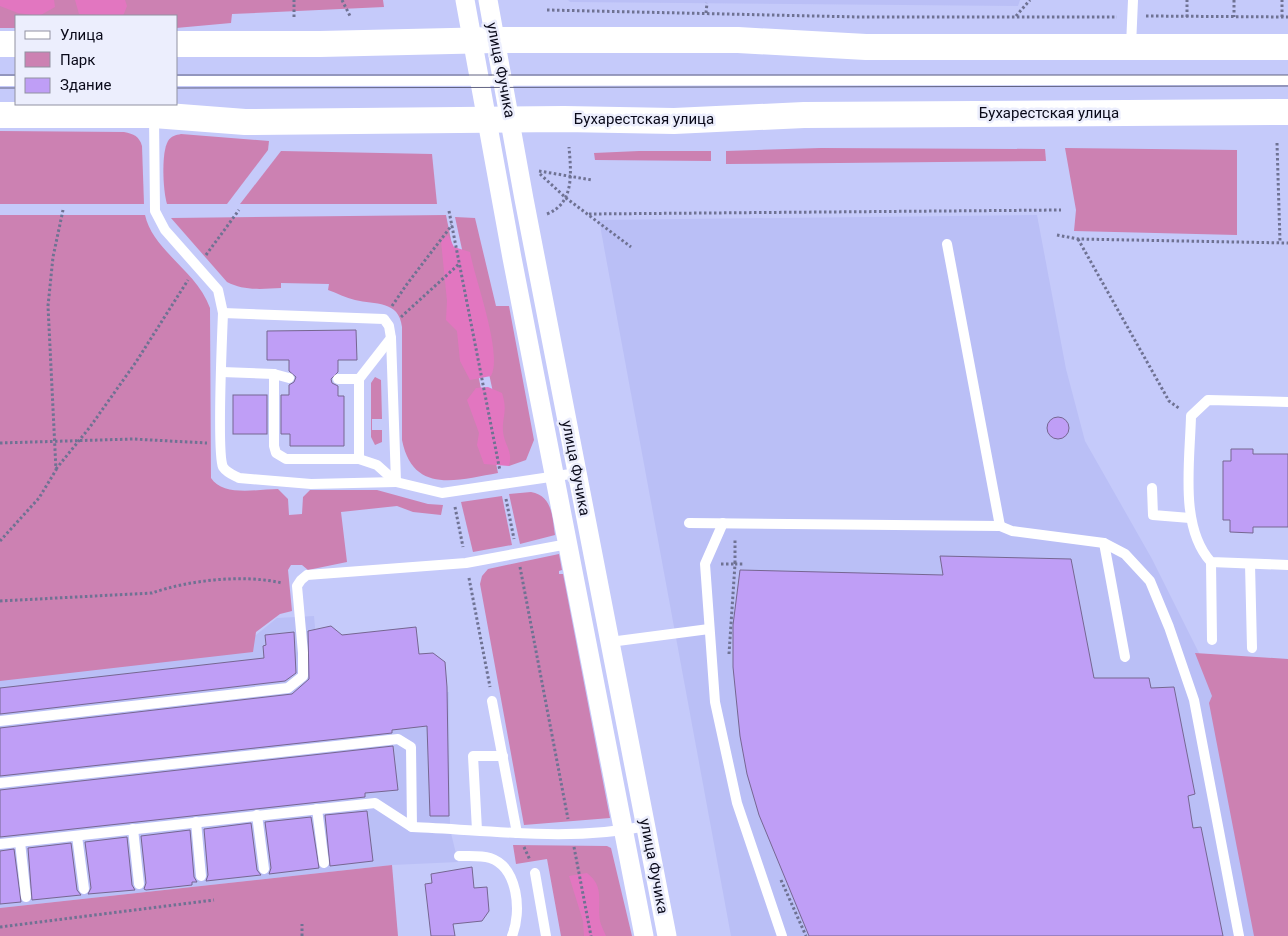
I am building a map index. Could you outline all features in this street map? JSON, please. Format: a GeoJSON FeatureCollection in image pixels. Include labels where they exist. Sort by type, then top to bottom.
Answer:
{"type":"FeatureCollection","features":[{"type":"Feature","properties":{"kind":"main road"},"geometry":{"type":"LineString","coordinates":[[178,44],[484,40],[738,40],[866,47],[1288,47]]}},
{"type":"Feature","properties":{"kind":"main road"},"geometry":{"type":"LineString","coordinates":[[0,44],[15,44]]}},
{"type":"Feature","properties":{"kind":"main road","name":"Бухарестская улица"},"geometry":{"type":"LineString","coordinates":[[0,115],[154,115],[245,122],[674,121],[804,115],[1288,112]]}},
{"type":"Feature","properties":{"kind":"street","name":"улица Фучика"},"geometry":{"type":"LineString","coordinates":[[465,0],[503,81],[500,121],[512,258],[644,936]]}},
{"type":"Feature","properties":{"kind":"street","name":"улица Фучика"},"geometry":{"type":"LineString","coordinates":[[488,0],[481,81],[500,121],[577,473],[668,936]]}},
{"type":"Feature","properties":{"kind":"lane"},"geometry":{"type":"LineString","coordinates":[[1131,47],[1133,0]]}},
{"type":"Feature","properties":{"kind":"lane"},"geometry":{"type":"LineString","coordinates":[[178,81],[1288,80]]}},
{"type":"Feature","properties":{"kind":"lane"},"geometry":{"type":"LineString","coordinates":[[0,81],[15,81]]}},
{"type":"Feature","properties":{"kind":"lane"},"geometry":{"type":"LineString","coordinates":[[154,115],[155,211],[165,230],[218,290],[223,313],[221,443],[223,466],[230,474],[239,478],[312,484],[396,482],[430,491],[451,492],[577,473]]}},
{"type":"Feature","properties":{"kind":"lane"},"geometry":{"type":"LineString","coordinates":[[947,244],[1000,526]]}},
{"type":"Feature","properties":{"kind":"lane"},"geometry":{"type":"LineString","coordinates":[[223,313],[371,317],[384,319],[389,326],[391,338],[396,482]]}},
{"type":"Feature","properties":{"kind":"lane"},"geometry":{"type":"LineString","coordinates":[[359,459],[360,379],[391,338]]}},
{"type":"Feature","properties":{"kind":"lane"},"geometry":{"type":"LineString","coordinates":[[222,372],[274,374],[289,378]]}},
{"type":"Feature","properties":{"kind":"lane"},"geometry":{"type":"LineString","coordinates":[[274,374],[276,453],[286,459],[359,459],[377,465],[396,482]]}},
{"type":"Feature","properties":{"kind":"lane"},"geometry":{"type":"LineString","coordinates":[[338,379],[360,379]]}},
{"type":"Feature","properties":{"kind":"lane"},"geometry":{"type":"LineString","coordinates":[[1212,640],[1211,562],[1196,540],[1190,518],[1191,416],[1208,400],[1288,402]]}},
{"type":"Feature","properties":{"kind":"lane"},"geometry":{"type":"LineString","coordinates":[[1152,488],[1153,515],[1190,518]]}},
{"type":"Feature","properties":{"kind":"lane"},"geometry":{"type":"LineString","coordinates":[[689,523],[1000,526],[1012,531],[1104,543],[1125,554],[1150,580],[1169,627],[1194,700],[1239,936]]}},
{"type":"Feature","properties":{"kind":"lane"},"geometry":{"type":"LineString","coordinates":[[723,523],[705,564],[715,702],[723,746],[737,803],[782,936]]}},
{"type":"Feature","properties":{"kind":"lane"},"geometry":{"type":"LineString","coordinates":[[1104,543],[1125,658]]}},
{"type":"Feature","properties":{"kind":"lane"},"geometry":{"type":"LineString","coordinates":[[0,721],[288,688],[303,676],[303,653],[297,586],[301,580],[314,574],[466,563],[568,544]]}},
{"type":"Feature","properties":{"kind":"lane"},"geometry":{"type":"LineString","coordinates":[[1211,562],[1288,565]]}},
{"type":"Feature","properties":{"kind":"lane"},"geometry":{"type":"LineString","coordinates":[[1250,564],[1252,648]]}},
{"type":"Feature","properties":{"kind":"lane"},"geometry":{"type":"LineString","coordinates":[[610,642],[709,629]]}},
{"type":"Feature","properties":{"kind":"lane"},"geometry":{"type":"LineString","coordinates":[[492,701],[517,834]]}},
{"type":"Feature","properties":{"kind":"lane"},"geometry":{"type":"LineString","coordinates":[[0,783],[398,739],[411,747],[412,827]]}},
{"type":"Feature","properties":{"kind":"lane"},"geometry":{"type":"LineString","coordinates":[[478,830],[473,756],[503,756]]}},
{"type":"Feature","properties":{"kind":"lane"},"geometry":{"type":"LineString","coordinates":[[0,844],[375,803],[412,827],[517,834],[571,834],[623,831],[646,826]]}},
{"type":"Feature","properties":{"kind":"lane"},"geometry":{"type":"LineString","coordinates":[[317,809],[324,863]]}},
{"type":"Feature","properties":{"kind":"lane"},"geometry":{"type":"LineString","coordinates":[[258,815],[264,869]]}},
{"type":"Feature","properties":{"kind":"lane"},"geometry":{"type":"LineString","coordinates":[[196,822],[201,876]]}},
{"type":"Feature","properties":{"kind":"lane"},"geometry":{"type":"LineString","coordinates":[[133,829],[138,884]]}},
{"type":"Feature","properties":{"kind":"lane"},"geometry":{"type":"LineString","coordinates":[[77,836],[84,889]]}},
{"type":"Feature","properties":{"kind":"lane"},"geometry":{"type":"LineString","coordinates":[[20,842],[26,897]]}},
{"type":"Feature","properties":{"kind":"lane"},"geometry":{"type":"LineString","coordinates":[[459,856],[489,857],[508,868],[517,910],[517,922],[512,936]]}},
{"type":"Feature","properties":{"kind":"lane"},"geometry":{"type":"LineString","coordinates":[[535,873],[546,936]]}},
{"type":"Feature","properties":{"kind":"path"},"geometry":{"type":"LineString","coordinates":[[294,0],[294,17]]}},
{"type":"Feature","properties":{"kind":"path"},"geometry":{"type":"LineString","coordinates":[[342,0],[350,16]]}},
{"type":"Feature","properties":{"kind":"path"},"geometry":{"type":"LineString","coordinates":[[1023,8],[1026,0]]}},
{"type":"Feature","properties":{"kind":"path"},"geometry":{"type":"LineString","coordinates":[[1016,17],[1030,0]]}},
{"type":"Feature","properties":{"kind":"path"},"geometry":{"type":"LineString","coordinates":[[1187,17],[1188,0]]}},
{"type":"Feature","properties":{"kind":"path"},"geometry":{"type":"LineString","coordinates":[[1234,0],[1234,17]]}},
{"type":"Feature","properties":{"kind":"path"},"geometry":{"type":"LineString","coordinates":[[1282,0],[1282,17]]}},
{"type":"Feature","properties":{"kind":"path"},"geometry":{"type":"LineString","coordinates":[[706,13],[707,4]]}},
{"type":"Feature","properties":{"kind":"path"},"geometry":{"type":"LineString","coordinates":[[547,10],[1016,17],[1288,17]]}},
{"type":"Feature","properties":{"kind":"path"},"geometry":{"type":"LineString","coordinates":[[1277,143],[1280,242]]}},
{"type":"Feature","properties":{"kind":"path"},"geometry":{"type":"LineString","coordinates":[[544,215],[557,210],[566,198],[571,178],[569,148]]}},
{"type":"Feature","properties":{"kind":"path"},"geometry":{"type":"LineString","coordinates":[[592,180],[571,178],[536,170],[566,198],[631,247]]}},
{"type":"Feature","properties":{"kind":"path"},"geometry":{"type":"LineString","coordinates":[[56,470],[48,306],[53,257],[63,210]]}},
{"type":"Feature","properties":{"kind":"path"},"geometry":{"type":"LineString","coordinates":[[0,541],[39,498],[56,470],[136,362],[197,266],[222,236],[230,220],[239,210]]}},
{"type":"Feature","properties":{"kind":"path"},"geometry":{"type":"LineString","coordinates":[[589,214],[1061,210]]}},
{"type":"Feature","properties":{"kind":"path"},"geometry":{"type":"LineString","coordinates":[[449,211],[591,936]]}},
{"type":"Feature","properties":{"kind":"path"},"geometry":{"type":"LineString","coordinates":[[390,310],[407,284],[452,225]]}},
{"type":"Feature","properties":{"kind":"path"},"geometry":{"type":"LineString","coordinates":[[1057,235],[1078,239],[1288,243]]}},
{"type":"Feature","properties":{"kind":"path"},"geometry":{"type":"LineString","coordinates":[[1078,239],[1169,401],[1191,416]]}},
{"type":"Feature","properties":{"kind":"path"},"geometry":{"type":"LineString","coordinates":[[395,322],[420,302],[460,263]]}},
{"type":"Feature","properties":{"kind":"path"},"geometry":{"type":"LineString","coordinates":[[0,443],[133,439],[179,443],[221,443]]}},
{"type":"Feature","properties":{"kind":"path"},"geometry":{"type":"LineString","coordinates":[[451,492],[492,701]]}},
{"type":"Feature","properties":{"kind":"path"},"geometry":{"type":"LineString","coordinates":[[728,660],[736,524]]}},
{"type":"Feature","properties":{"kind":"path"},"geometry":{"type":"LineString","coordinates":[[735,564],[744,564]]}},
{"type":"Feature","properties":{"kind":"path"},"geometry":{"type":"LineString","coordinates":[[0,601],[152,593],[171,586],[260,578],[297,586]]}},
{"type":"Feature","properties":{"kind":"path"},"geometry":{"type":"LineString","coordinates":[[517,834],[535,873]]}},
{"type":"Feature","properties":{"kind":"path"},"geometry":{"type":"LineString","coordinates":[[780,877],[806,936]]}},
{"type":"Feature","properties":{"kind":"path"},"geometry":{"type":"LineString","coordinates":[[0,927],[214,900]]}},
{"type":"Feature","properties":{"kind":"path"},"geometry":{"type":"LineString","coordinates":[[302,924],[302,936]]}},
{"type":"Feature","properties":{"kind":"shaded area"},"geometry":{"type":"Polygon","coordinates":[[[0,0],[54,0],[55,7],[41,15],[32,15],[18,13],[0,6],[0,0]]]}},
{"type":"Feature","properties":{"kind":"shaded area"},"geometry":{"type":"Polygon","coordinates":[[[75,0],[125,0],[127,6],[123,15],[79,14],[75,0]]]}},
{"type":"Feature","properties":{"kind":"shaded area"},"geometry":{"type":"Polygon","coordinates":[[[568,0],[1020,0],[1018,6],[570,2],[568,0]]]}},
{"type":"Feature","properties":{"kind":"shaded area"},"geometry":{"type":"Polygon","coordinates":[[[1037,215],[1066,369],[1085,441],[1152,559],[1218,691],[1274,936],[731,936],[599,220],[1037,215]]]}},
{"type":"Feature","properties":{"kind":"shaded area"},"geometry":{"type":"Polygon","coordinates":[[[448,235],[454,247],[470,252],[491,334],[494,365],[491,376],[470,380],[460,361],[457,331],[446,320],[447,301],[441,241],[448,235]]]}},
{"type":"Feature","properties":{"kind":"shaded area"},"geometry":{"type":"Polygon","coordinates":[[[488,387],[502,393],[504,399],[503,432],[509,452],[509,466],[484,464],[477,445],[479,433],[467,400],[476,388],[488,387]]]}},
{"type":"Feature","properties":{"kind":"shaded area"},"geometry":{"type":"Polygon","coordinates":[[[314,616],[322,706],[449,692],[450,829],[458,862],[392,865],[0,908],[0,672],[256,635],[277,618],[314,616]]]}},
{"type":"Feature","properties":{"kind":"shaded area"},"geometry":{"type":"Polygon","coordinates":[[[587,873],[593,878],[598,889],[600,921],[606,936],[584,936],[583,921],[569,876],[587,873]]]}},
{"type":"Feature","properties":{"kind":"green space"},"geometry":{"type":"Polygon","coordinates":[[[0,0],[383,0],[384,7],[232,14],[231,23],[178,28],[178,15],[15,15],[15,28],[0,28],[0,0]]]}},
{"type":"Feature","properties":{"kind":"green space"},"geometry":{"type":"Polygon","coordinates":[[[0,131],[124,132],[133,135],[138,138],[142,146],[144,204],[0,204],[0,131]]]}},
{"type":"Feature","properties":{"kind":"green space"},"geometry":{"type":"Polygon","coordinates":[[[175,135],[269,141],[268,150],[227,204],[167,204],[164,190],[164,154],[168,141],[175,135]]]}},
{"type":"Feature","properties":{"kind":"green space"},"geometry":{"type":"Polygon","coordinates":[[[821,148],[1045,149],[1046,161],[726,164],[726,151],[821,148]]]}},
{"type":"Feature","properties":{"kind":"green space"},"geometry":{"type":"Polygon","coordinates":[[[1065,148],[1237,150],[1237,235],[1074,231],[1076,210],[1065,148]]]}},
{"type":"Feature","properties":{"kind":"green space"},"geometry":{"type":"Polygon","coordinates":[[[281,151],[432,154],[437,204],[240,204],[281,151]]]}},
{"type":"Feature","properties":{"kind":"green space"},"geometry":{"type":"Polygon","coordinates":[[[711,151],[711,161],[595,160],[594,153],[711,151]]]}},
{"type":"Feature","properties":{"kind":"green space"},"geometry":{"type":"Polygon","coordinates":[[[0,215],[145,215],[157,240],[195,283],[204,295],[210,308],[211,478],[217,484],[224,488],[242,491],[278,489],[288,499],[289,515],[302,514],[303,497],[310,490],[377,490],[428,504],[443,505],[441,515],[413,512],[397,506],[341,512],[347,562],[308,570],[302,565],[291,565],[288,570],[292,611],[280,614],[256,632],[253,652],[0,681],[0,215]]]}},
{"type":"Feature","properties":{"kind":"green space"},"geometry":{"type":"Polygon","coordinates":[[[446,215],[498,473],[453,480],[439,480],[427,476],[416,469],[408,457],[402,440],[402,327],[396,312],[385,305],[352,299],[328,290],[329,284],[281,283],[281,288],[260,289],[233,285],[227,282],[171,218],[446,215]]]}},
{"type":"Feature","properties":{"kind":"green space"},"geometry":{"type":"Polygon","coordinates":[[[455,217],[475,218],[496,306],[509,306],[534,440],[526,460],[509,466],[455,217]]]}},
{"type":"Feature","properties":{"kind":"green space"},"geometry":{"type":"Polygon","coordinates":[[[375,377],[381,380],[382,419],[372,419],[372,430],[382,430],[382,442],[375,445],[371,437],[371,383],[375,377]]]}},
{"type":"Feature","properties":{"kind":"green space"},"geometry":{"type":"Polygon","coordinates":[[[531,492],[544,498],[550,508],[555,535],[520,544],[509,494],[531,492]]]}},
{"type":"Feature","properties":{"kind":"green space"},"geometry":{"type":"Polygon","coordinates":[[[502,496],[512,545],[473,552],[461,502],[502,496]]]}},
{"type":"Feature","properties":{"kind":"green space"},"geometry":{"type":"Polygon","coordinates":[[[559,554],[562,570],[559,571],[559,574],[563,574],[610,818],[524,825],[480,584],[482,576],[488,569],[559,554]]]}},
{"type":"Feature","properties":{"kind":"green space"},"geometry":{"type":"Polygon","coordinates":[[[1195,653],[1288,659],[1288,936],[1254,936],[1209,703],[1212,696],[1195,653]]]}},
{"type":"Feature","properties":{"kind":"green space"},"geometry":{"type":"Polygon","coordinates":[[[513,845],[607,846],[611,848],[632,936],[561,936],[547,859],[516,864],[513,845]]]}},
{"type":"Feature","properties":{"kind":"green space"},"geometry":{"type":"Polygon","coordinates":[[[392,865],[398,936],[0,936],[0,908],[392,865]]]}},
{"type":"Feature","properties":{"kind":"building"},"geometry":{"type":"Polygon","coordinates":[[[356,330],[357,360],[338,360],[338,372],[331,379],[332,383],[338,386],[338,396],[344,396],[344,446],[290,446],[290,434],[281,434],[281,395],[289,395],[289,385],[294,382],[296,377],[289,371],[289,360],[267,360],[267,331],[356,330]]]}},
{"type":"Feature","properties":{"kind":"building"},"geometry":{"type":"Polygon","coordinates":[[[233,395],[267,395],[267,434],[233,434],[233,395]]]}},
{"type":"Feature","properties":{"kind":"building"},"geometry":{"type":"Polygon","coordinates":[[[1058,417],[1066,420],[1069,428],[1066,436],[1058,439],[1050,436],[1047,428],[1050,420],[1058,417]]]}},
{"type":"Feature","properties":{"kind":"building"},"geometry":{"type":"Polygon","coordinates":[[[1231,449],[1253,449],[1253,454],[1288,454],[1288,527],[1253,527],[1253,533],[1230,532],[1230,520],[1223,520],[1223,461],[1231,461],[1231,449]]]}},
{"type":"Feature","properties":{"kind":"building"},"geometry":{"type":"Polygon","coordinates":[[[940,556],[1071,559],[1094,678],[1149,678],[1151,688],[1174,687],[1195,794],[1188,796],[1193,828],[1201,827],[1223,936],[809,936],[759,815],[747,774],[740,736],[733,667],[733,625],[740,570],[943,575],[940,556]]]}},
{"type":"Feature","properties":{"kind":"building"},"geometry":{"type":"Polygon","coordinates":[[[331,626],[342,635],[416,627],[419,654],[433,653],[445,662],[449,816],[430,816],[427,726],[392,730],[392,733],[0,776],[0,728],[292,694],[309,679],[308,631],[331,626]]]}},
{"type":"Feature","properties":{"kind":"building"},"geometry":{"type":"Polygon","coordinates":[[[294,632],[296,673],[285,681],[0,714],[0,688],[264,658],[263,646],[266,645],[265,635],[294,632]]]}},
{"type":"Feature","properties":{"kind":"building"},"geometry":{"type":"Polygon","coordinates":[[[393,746],[398,790],[365,793],[365,797],[0,837],[0,790],[393,746]]]}},
{"type":"Feature","properties":{"kind":"building"},"geometry":{"type":"Polygon","coordinates":[[[367,811],[373,861],[330,866],[325,815],[367,811]]]}},
{"type":"Feature","properties":{"kind":"building"},"geometry":{"type":"Polygon","coordinates":[[[311,817],[319,868],[269,874],[271,868],[265,822],[311,817]]]}},
{"type":"Feature","properties":{"kind":"building"},"geometry":{"type":"Polygon","coordinates":[[[251,823],[257,870],[261,875],[206,881],[208,875],[204,829],[251,823]]]}},
{"type":"Feature","properties":{"kind":"building"},"geometry":{"type":"Polygon","coordinates":[[[190,830],[194,877],[197,882],[192,882],[192,885],[144,889],[146,883],[141,836],[190,830]]]}},
{"type":"Feature","properties":{"kind":"building"},"geometry":{"type":"Polygon","coordinates":[[[127,837],[132,885],[135,890],[88,894],[91,888],[85,842],[127,837]]]}},
{"type":"Feature","properties":{"kind":"building"},"geometry":{"type":"Polygon","coordinates":[[[71,843],[77,890],[81,895],[32,900],[28,848],[71,843]]]}},
{"type":"Feature","properties":{"kind":"building"},"geometry":{"type":"Polygon","coordinates":[[[14,849],[21,902],[0,904],[0,851],[14,849]]]}},
{"type":"Feature","properties":{"kind":"building"},"geometry":{"type":"Polygon","coordinates":[[[472,867],[474,888],[487,887],[489,911],[482,921],[453,924],[455,936],[431,936],[425,884],[432,883],[431,874],[472,867]]]}},
{"type":"Feature","properties":{"kind":"tram line"},"geometry":{"type":"LineString","coordinates":[[0,75],[15,75]]}},
{"type":"Feature","properties":{"kind":"tram line"},"geometry":{"type":"LineString","coordinates":[[178,75],[1288,75]]}},
{"type":"Feature","properties":{"kind":"tram line"},"geometry":{"type":"LineString","coordinates":[[178,88],[1288,86]]}},
{"type":"Feature","properties":{"kind":"tram line"},"geometry":{"type":"LineString","coordinates":[[0,88],[15,88]]}}]}
